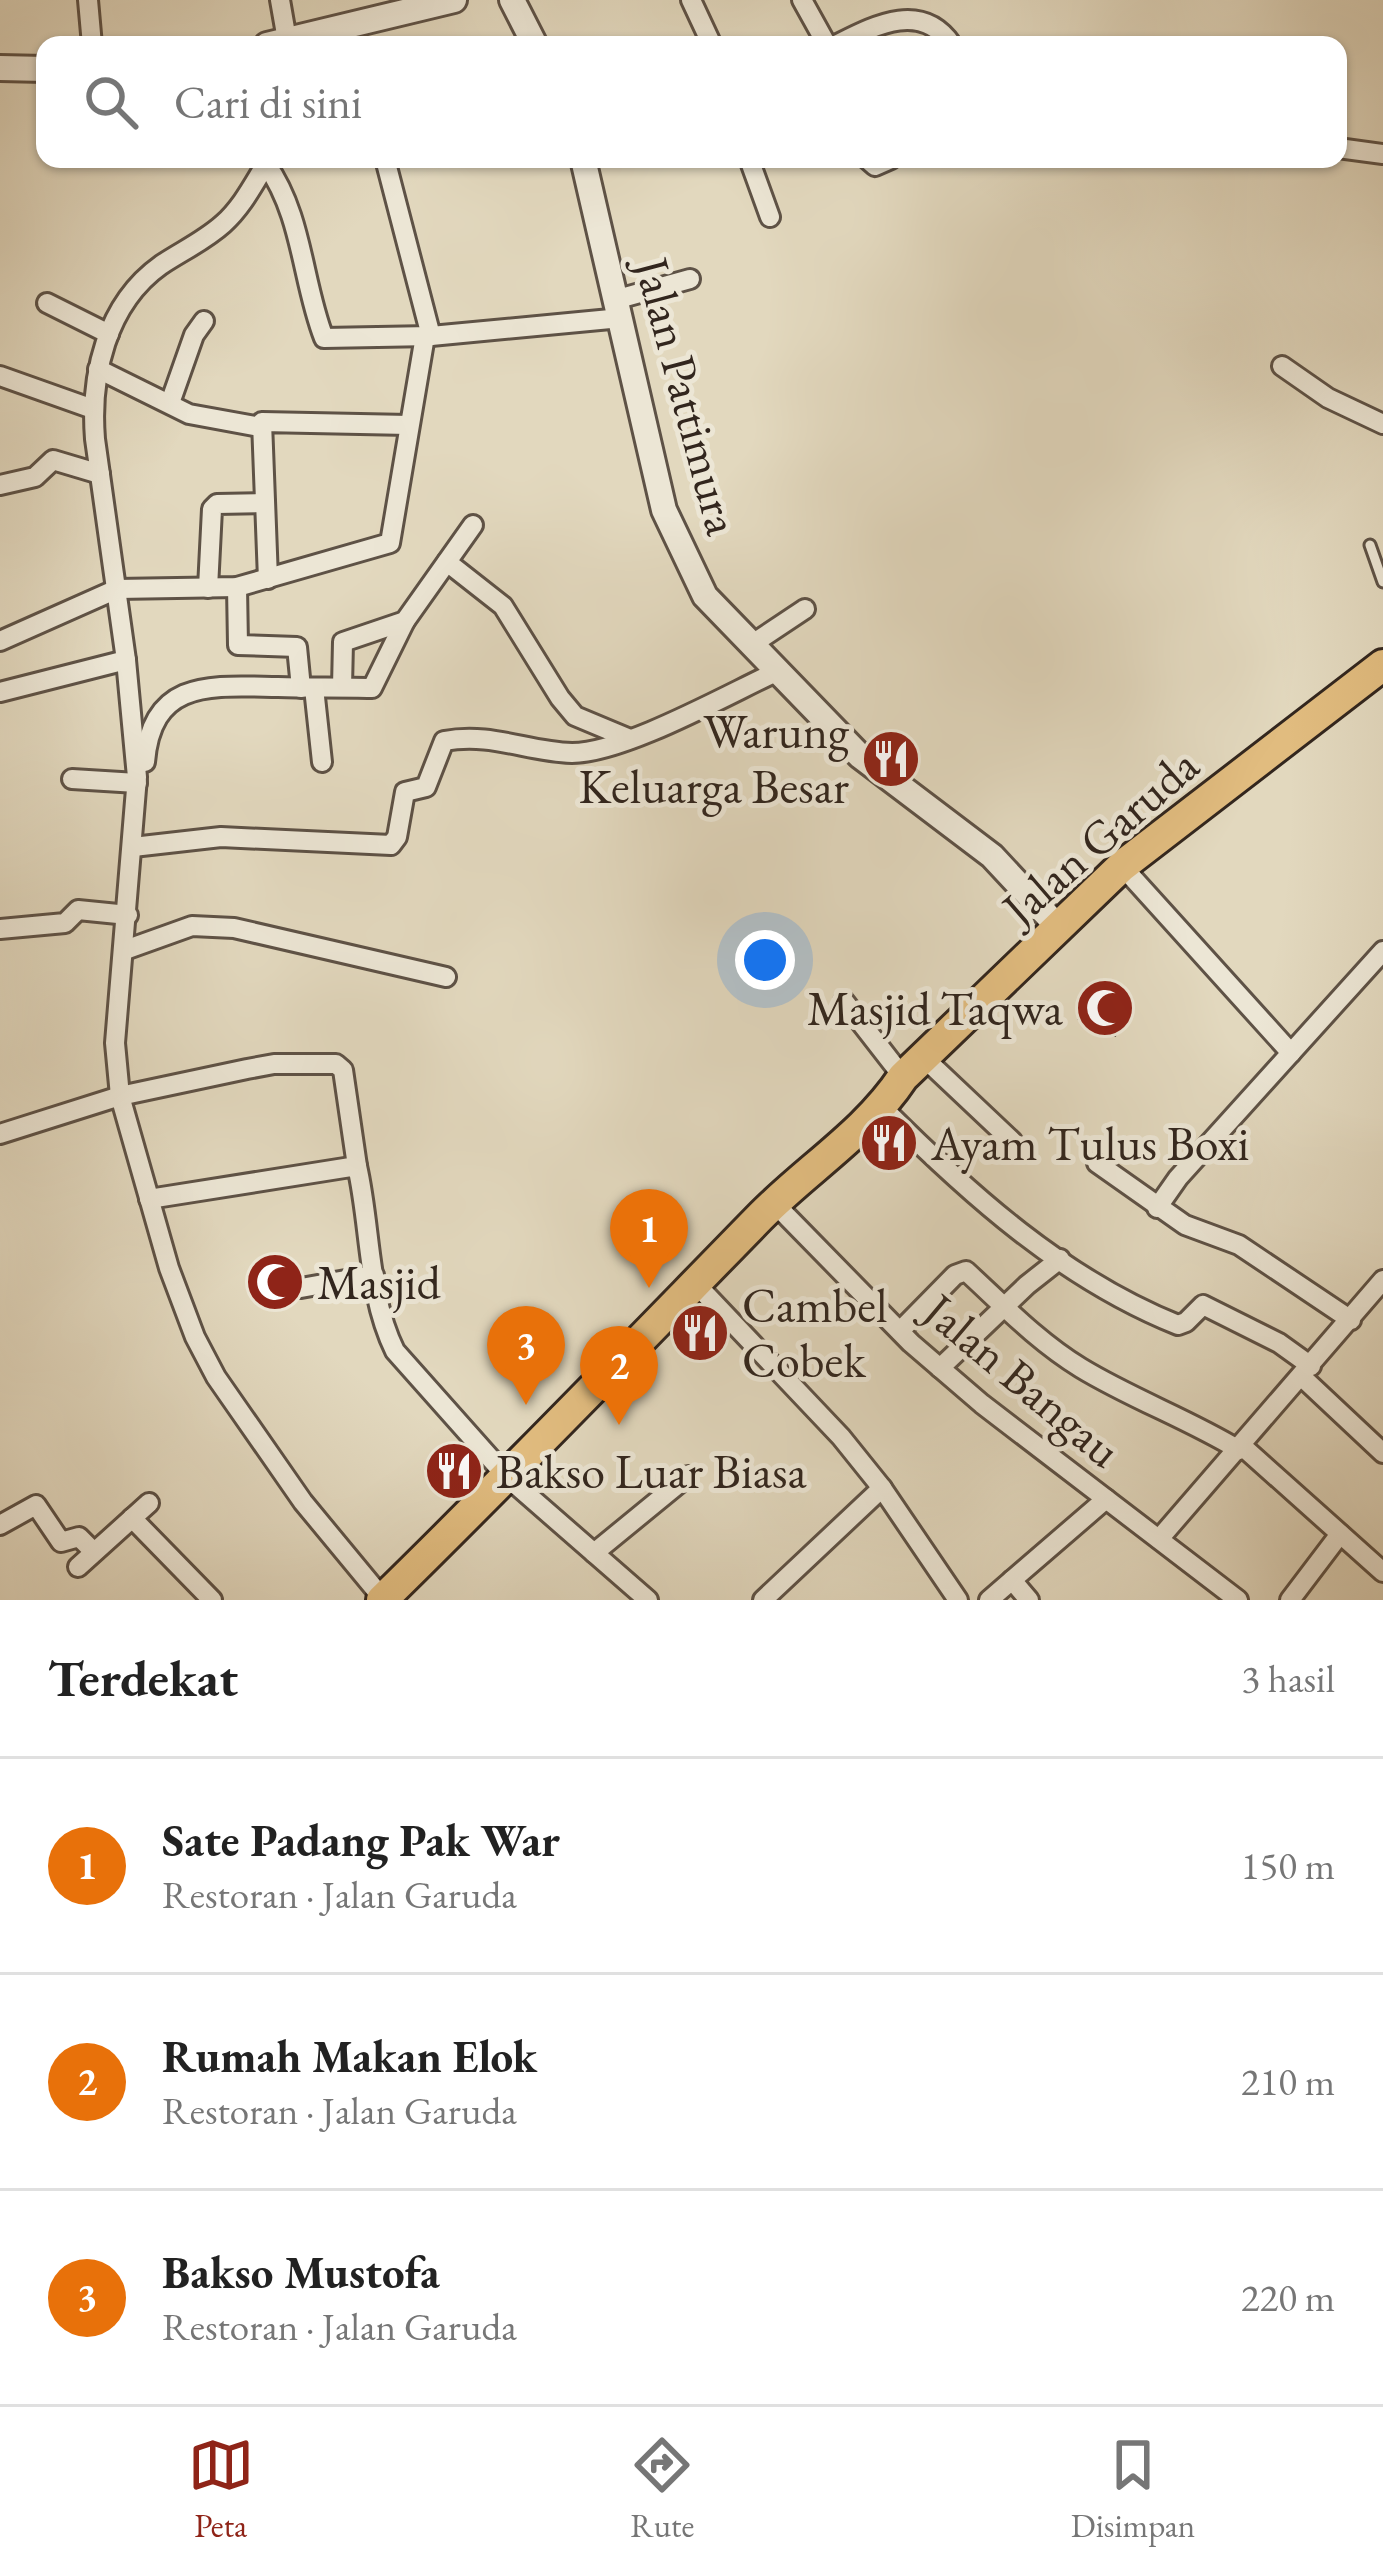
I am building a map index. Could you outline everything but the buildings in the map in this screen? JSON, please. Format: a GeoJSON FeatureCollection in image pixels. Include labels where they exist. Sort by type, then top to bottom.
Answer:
{"type":"FeatureCollection","features":[{"type":"Feature","properties":{"kind":"highway","name":"Jalan Garuda"},"geometry":{"type":"LineString","coordinates":[[383,1600],[774,1203],[883,1108],[913,1067],[1122,866],[1383,665]]}},
{"type":"Feature","properties":{"kind":"street"},"geometry":{"type":"LineString","coordinates":[[88,0],[91,36]]}},
{"type":"Feature","properties":{"kind":"street"},"geometry":{"type":"LineString","coordinates":[[280,0],[294,36]]}},
{"type":"Feature","properties":{"kind":"street"},"geometry":{"type":"LineString","coordinates":[[310,36],[386,8],[454,0]]}},
{"type":"Feature","properties":{"kind":"street"},"geometry":{"type":"LineString","coordinates":[[512,0],[530,36]]}},
{"type":"Feature","properties":{"kind":"street"},"geometry":{"type":"LineString","coordinates":[[691,0],[708,36]]}},
{"type":"Feature","properties":{"kind":"street"},"geometry":{"type":"LineString","coordinates":[[802,0],[826,36]]}},
{"type":"Feature","properties":{"kind":"street"},"geometry":{"type":"LineString","coordinates":[[852,36],[897,9],[944,36]]}},
{"type":"Feature","properties":{"kind":"street"},"geometry":{"type":"LineString","coordinates":[[0,68],[36,70]]}},
{"type":"Feature","properties":{"kind":"street"},"geometry":{"type":"LineString","coordinates":[[1347,149],[1383,154]]}},
{"type":"Feature","properties":{"kind":"street"},"geometry":{"type":"LineString","coordinates":[[262,168],[246,199],[224,223],[145,280],[109,334],[98,369],[93,409],[137,780],[115,1042],[120,1096],[184,1317],[217,1378],[303,1502],[383,1600]]}},
{"type":"Feature","properties":{"kind":"street"},"geometry":{"type":"LineString","coordinates":[[269,168],[294,221],[323,337],[428,336],[620,309],[690,279]]}},
{"type":"Feature","properties":{"kind":"street"},"geometry":{"type":"LineString","coordinates":[[0,640],[117,589],[237,587],[392,543],[428,336],[414,256],[388,168]]}},
{"type":"Feature","properties":{"kind":"street","name":"Jalan Pattimura"},"geometry":{"type":"LineString","coordinates":[[585,168],[664,510],[705,596],[860,756],[992,856],[1060,929]]}},
{"type":"Feature","properties":{"kind":"street"},"geometry":{"type":"LineString","coordinates":[[752,168],[770,217]]}},
{"type":"Feature","properties":{"kind":"street"},"geometry":{"type":"LineString","coordinates":[[47,303],[109,334]]}},
{"type":"Feature","properties":{"kind":"street"},"geometry":{"type":"LineString","coordinates":[[170,404],[194,335],[204,321]]}},
{"type":"Feature","properties":{"kind":"street"},"geometry":{"type":"LineString","coordinates":[[1282,367],[1328,398],[1383,424]]}},
{"type":"Feature","properties":{"kind":"street"},"geometry":{"type":"LineString","coordinates":[[98,369],[209,420],[260,427]]}},
{"type":"Feature","properties":{"kind":"street"},"geometry":{"type":"LineString","coordinates":[[0,376],[93,409]]}},
{"type":"Feature","properties":{"kind":"street"},"geometry":{"type":"LineString","coordinates":[[268,579],[260,427],[265,421],[409,425]]}},
{"type":"Feature","properties":{"kind":"street"},"geometry":{"type":"LineString","coordinates":[[0,485],[35,477],[53,460],[100,474]]}},
{"type":"Feature","properties":{"kind":"street"},"geometry":{"type":"LineString","coordinates":[[208,588],[212,509],[218,504],[266,502]]}},
{"type":"Feature","properties":{"kind":"street"},"geometry":{"type":"LineString","coordinates":[[137,780],[145,764],[150,727],[168,704],[189,691],[220,686],[372,688],[405,621],[459,570],[473,525]]}},
{"type":"Feature","properties":{"kind":"street"},"geometry":{"type":"LineString","coordinates":[[459,570],[503,606],[575,716],[630,739]]}},
{"type":"Feature","properties":{"kind":"street"},"geometry":{"type":"LineString","coordinates":[[237,587],[238,644],[297,647],[322,762]]}},
{"type":"Feature","properties":{"kind":"street"},"geometry":{"type":"LineString","coordinates":[[752,645],[805,609]]}},
{"type":"Feature","properties":{"kind":"street"},"geometry":{"type":"LineString","coordinates":[[342,687],[343,642],[405,621]]}},
{"type":"Feature","properties":{"kind":"street"},"geometry":{"type":"LineString","coordinates":[[0,692],[126,660]]}},
{"type":"Feature","properties":{"kind":"street"},"geometry":{"type":"LineString","coordinates":[[133,848],[221,837],[391,845],[397,837],[405,792],[426,787],[444,741],[504,740],[577,753],[630,739],[778,671]]}},
{"type":"Feature","properties":{"kind":"street"},"geometry":{"type":"LineString","coordinates":[[72,779],[137,780]]}},
{"type":"Feature","properties":{"kind":"street"},"geometry":{"type":"LineString","coordinates":[[1122,866],[1291,1053]]}},
{"type":"Feature","properties":{"kind":"street"},"geometry":{"type":"LineString","coordinates":[[0,929],[64,923],[78,910],[128,915]]}},
{"type":"Feature","properties":{"kind":"street"},"geometry":{"type":"LineString","coordinates":[[124,950],[206,925],[446,976]]}},
{"type":"Feature","properties":{"kind":"street"},"geometry":{"type":"LineString","coordinates":[[1157,1208],[1178,1178],[1383,951]]}},
{"type":"Feature","properties":{"kind":"street"},"geometry":{"type":"LineString","coordinates":[[844,1001],[913,1067],[1012,1141]]}},
{"type":"Feature","properties":{"kind":"street"},"geometry":{"type":"LineString","coordinates":[[0,1134],[120,1096],[261,1066],[336,1064],[343,1070],[380,1315],[395,1352],[507,1477],[648,1600]]}},
{"type":"Feature","properties":{"kind":"street"},"geometry":{"type":"LineString","coordinates":[[883,1108],[966,1188],[1109,1293],[1182,1326],[1203,1305],[1279,1343],[1383,1453]]}},
{"type":"Feature","properties":{"kind":"street"},"geometry":{"type":"LineString","coordinates":[[1097,1163],[1157,1208],[1195,1230],[1239,1245],[1351,1319]]}},
{"type":"Feature","properties":{"kind":"street"},"geometry":{"type":"LineString","coordinates":[[149,1199],[357,1166]]}},
{"type":"Feature","properties":{"kind":"street","name":"Jalan Bangau"},"geometry":{"type":"LineString","coordinates":[[774,1203],[940,1368],[1238,1600]]}},
{"type":"Feature","properties":{"kind":"street"},"geometry":{"type":"LineString","coordinates":[[940,1368],[1060,1259]]}},
{"type":"Feature","properties":{"kind":"street"},"geometry":{"type":"LineString","coordinates":[[900,1331],[960,1271],[966,1271],[1005,1309],[1082,1368],[1240,1448],[1383,1572]]}},
{"type":"Feature","properties":{"kind":"street"},"geometry":{"type":"LineString","coordinates":[[301,1288],[374,1275]]}},
{"type":"Feature","properties":{"kind":"street"},"geometry":{"type":"LineString","coordinates":[[1159,1539],[1383,1280]]}},
{"type":"Feature","properties":{"kind":"street"},"geometry":{"type":"LineString","coordinates":[[695,1283],[841,1437],[958,1600]]}},
{"type":"Feature","properties":{"kind":"street"},"geometry":{"type":"LineString","coordinates":[[595,1553],[688,1476]]}},
{"type":"Feature","properties":{"kind":"street"},"geometry":{"type":"LineString","coordinates":[[763,1600],[882,1488]]}},
{"type":"Feature","properties":{"kind":"street"},"geometry":{"type":"LineString","coordinates":[[989,1600],[1106,1499]]}},
{"type":"Feature","properties":{"kind":"street"},"geometry":{"type":"LineString","coordinates":[[78,1568],[149,1503]]}},
{"type":"Feature","properties":{"kind":"street"},"geometry":{"type":"LineString","coordinates":[[0,1525],[36,1505],[61,1542],[80,1537],[93,1551]]}},
{"type":"Feature","properties":{"kind":"street"},"geometry":{"type":"LineString","coordinates":[[132,1517],[212,1600]]}},
{"type":"Feature","properties":{"kind":"street"},"geometry":{"type":"LineString","coordinates":[[1290,1600],[1340,1534]]}},
{"type":"Feature","properties":{"kind":"street"},"geometry":{"type":"LineString","coordinates":[[1012,1580],[1029,1600]]}},
{"type":"Feature","properties":{"kind":"lane"},"geometry":{"type":"LineString","coordinates":[[1370,544],[1383,582]]}},
{"type":"Feature","properties":{"kind":"place","name":"Warung Keluarga Besar"},"geometry":{"type":"Point","coordinates":[891,759]}},
{"type":"Feature","properties":{"kind":"place","name":"Masjid Taqwa"},"geometry":{"type":"Point","coordinates":[1105,1008]}},
{"type":"Feature","properties":{"kind":"place","name":"Ayam Tulus Boxi"},"geometry":{"type":"Point","coordinates":[889,1143]}},
{"type":"Feature","properties":{"kind":"place","name":"Masjid"},"geometry":{"type":"Point","coordinates":[275,1282]}},
{"type":"Feature","properties":{"kind":"place","name":"Sate Padang Pak War"},"geometry":{"type":"Point","coordinates":[649,1288]}},
{"type":"Feature","properties":{"kind":"place","name":"Cambel Cobek"},"geometry":{"type":"Point","coordinates":[700,1333]}},
{"type":"Feature","properties":{"kind":"place","name":"Bakso Mustofa"},"geometry":{"type":"Point","coordinates":[526,1405]}},
{"type":"Feature","properties":{"kind":"place","name":"Rumah Makan Elok"},"geometry":{"type":"Point","coordinates":[619,1425]}},
{"type":"Feature","properties":{"kind":"place","name":"Bakso Luar Biasa"},"geometry":{"type":"Point","coordinates":[454,1471]}}]}
